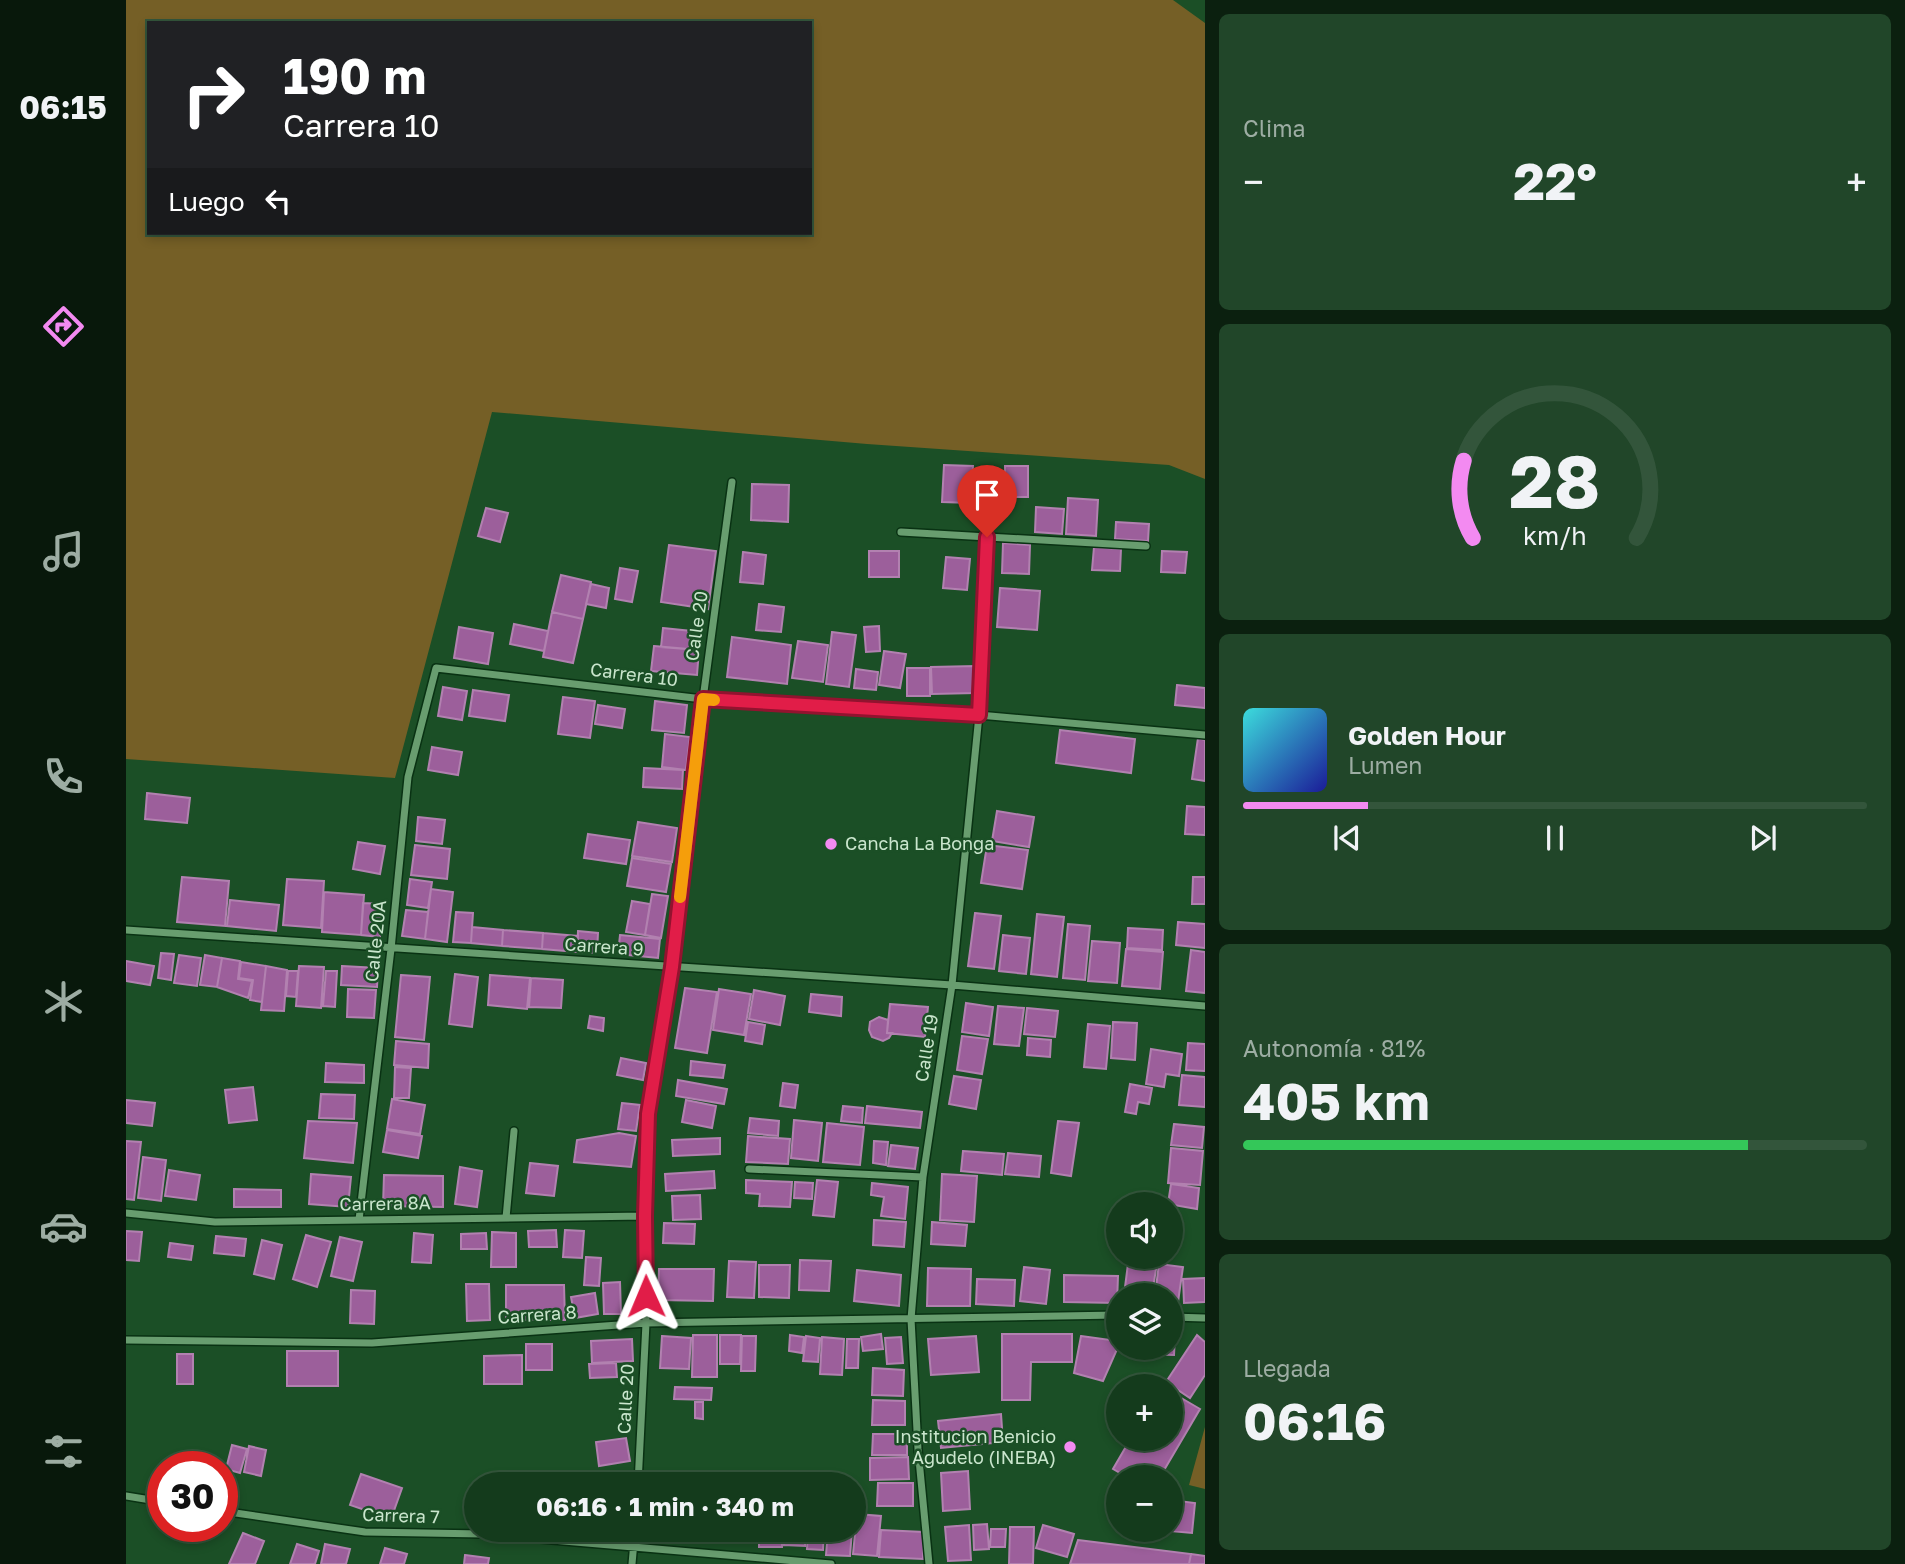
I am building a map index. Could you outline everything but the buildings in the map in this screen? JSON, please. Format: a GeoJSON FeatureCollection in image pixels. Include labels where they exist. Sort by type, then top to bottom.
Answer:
{"type":"FeatureCollection","features":[{"type":"Feature","properties":{"kind":"street","name":"Calle 20"},"geometry":{"type":"LineString","coordinates":[[639,1472],[646,1322],[648,1114],[672,967],[703,699],[733,482]]}},
{"type":"Feature","properties":{"kind":"street"},"geometry":{"type":"LineString","coordinates":[[901,532],[1146,546]]}},
{"type":"Feature","properties":{"kind":"street","name":"Calle 19"},"geometry":{"type":"LineString","coordinates":[[929,1564],[918,1449],[912,1319],[923,1177],[953,985],[979,715],[987,537]]}},
{"type":"Feature","properties":{"kind":"street","name":"Carrera 10"},"geometry":{"type":"LineString","coordinates":[[436,668],[703,699],[979,715],[1205,735]]}},
{"type":"Feature","properties":{"kind":"street","name":"Calle 20A"},"geometry":{"type":"LineString","coordinates":[[359,1220],[408,777],[436,668]]}},
{"type":"Feature","properties":{"kind":"street","name":"Carrera 9"},"geometry":{"type":"LineString","coordinates":[[126,930],[953,985],[1205,1006]]}},
{"type":"Feature","properties":{"kind":"street"},"geometry":{"type":"LineString","coordinates":[[506,1218],[514,1131]]}},
{"type":"Feature","properties":{"kind":"street"},"geometry":{"type":"LineString","coordinates":[[749,1170],[923,1177]]}},
{"type":"Feature","properties":{"kind":"street","name":"Carrera 8A"},"geometry":{"type":"LineString","coordinates":[[126,1213],[215,1222],[645,1216]]}},
{"type":"Feature","properties":{"kind":"street","name":"Carrera 8"},"geometry":{"type":"LineString","coordinates":[[126,1340],[372,1343],[646,1322],[1106,1315]]}},
{"type":"Feature","properties":{"kind":"street"},"geometry":{"type":"LineString","coordinates":[[1183,1317],[1205,1318]]}},
{"type":"Feature","properties":{"kind":"street"},"geometry":{"type":"LineString","coordinates":[[126,1496],[147,1499]]}},
{"type":"Feature","properties":{"kind":"street","name":"Carrera 7"},"geometry":{"type":"LineString","coordinates":[[238,1513],[365,1532],[484,1534],[831,1564]]}},
{"type":"Feature","properties":{"kind":"street"},"geometry":{"type":"LineString","coordinates":[[632,1564],[634,1542]]}},
{"type":"Feature","properties":{"kind":"shaded area"},"geometry":{"type":"Polygon","coordinates":[[[126,0],[1173,0],[1205,23],[1205,479],[1169,465],[867,444],[492,412],[395,778],[126,759],[126,0]]]}},
{"type":"Feature","properties":{"kind":"shaded area"},"geometry":{"type":"Polygon","coordinates":[[[1205,1427],[1205,1489],[1189,1485],[1205,1427]]]}},
{"type":"Feature","properties":{"kind":"slow traffic"},"geometry":{"type":"LineString","coordinates":[[680,897],[703,699],[714,700]]}},
{"type":"Feature","properties":{"kind":"place","name":"Cancha La Bonga"},"geometry":{"type":"Point","coordinates":[831,844]}},
{"type":"Feature","properties":{"kind":"place","name":"Institucion Benicio Agudelo (INEBA)"},"geometry":{"type":"Point","coordinates":[1070,1447]}},
{"type":"Feature","properties":{"kind":"route"},"geometry":{"type":"LineString","coordinates":[[646,1296],[648,1114],[672,967],[703,699],[979,715],[987,537]]}}]}
